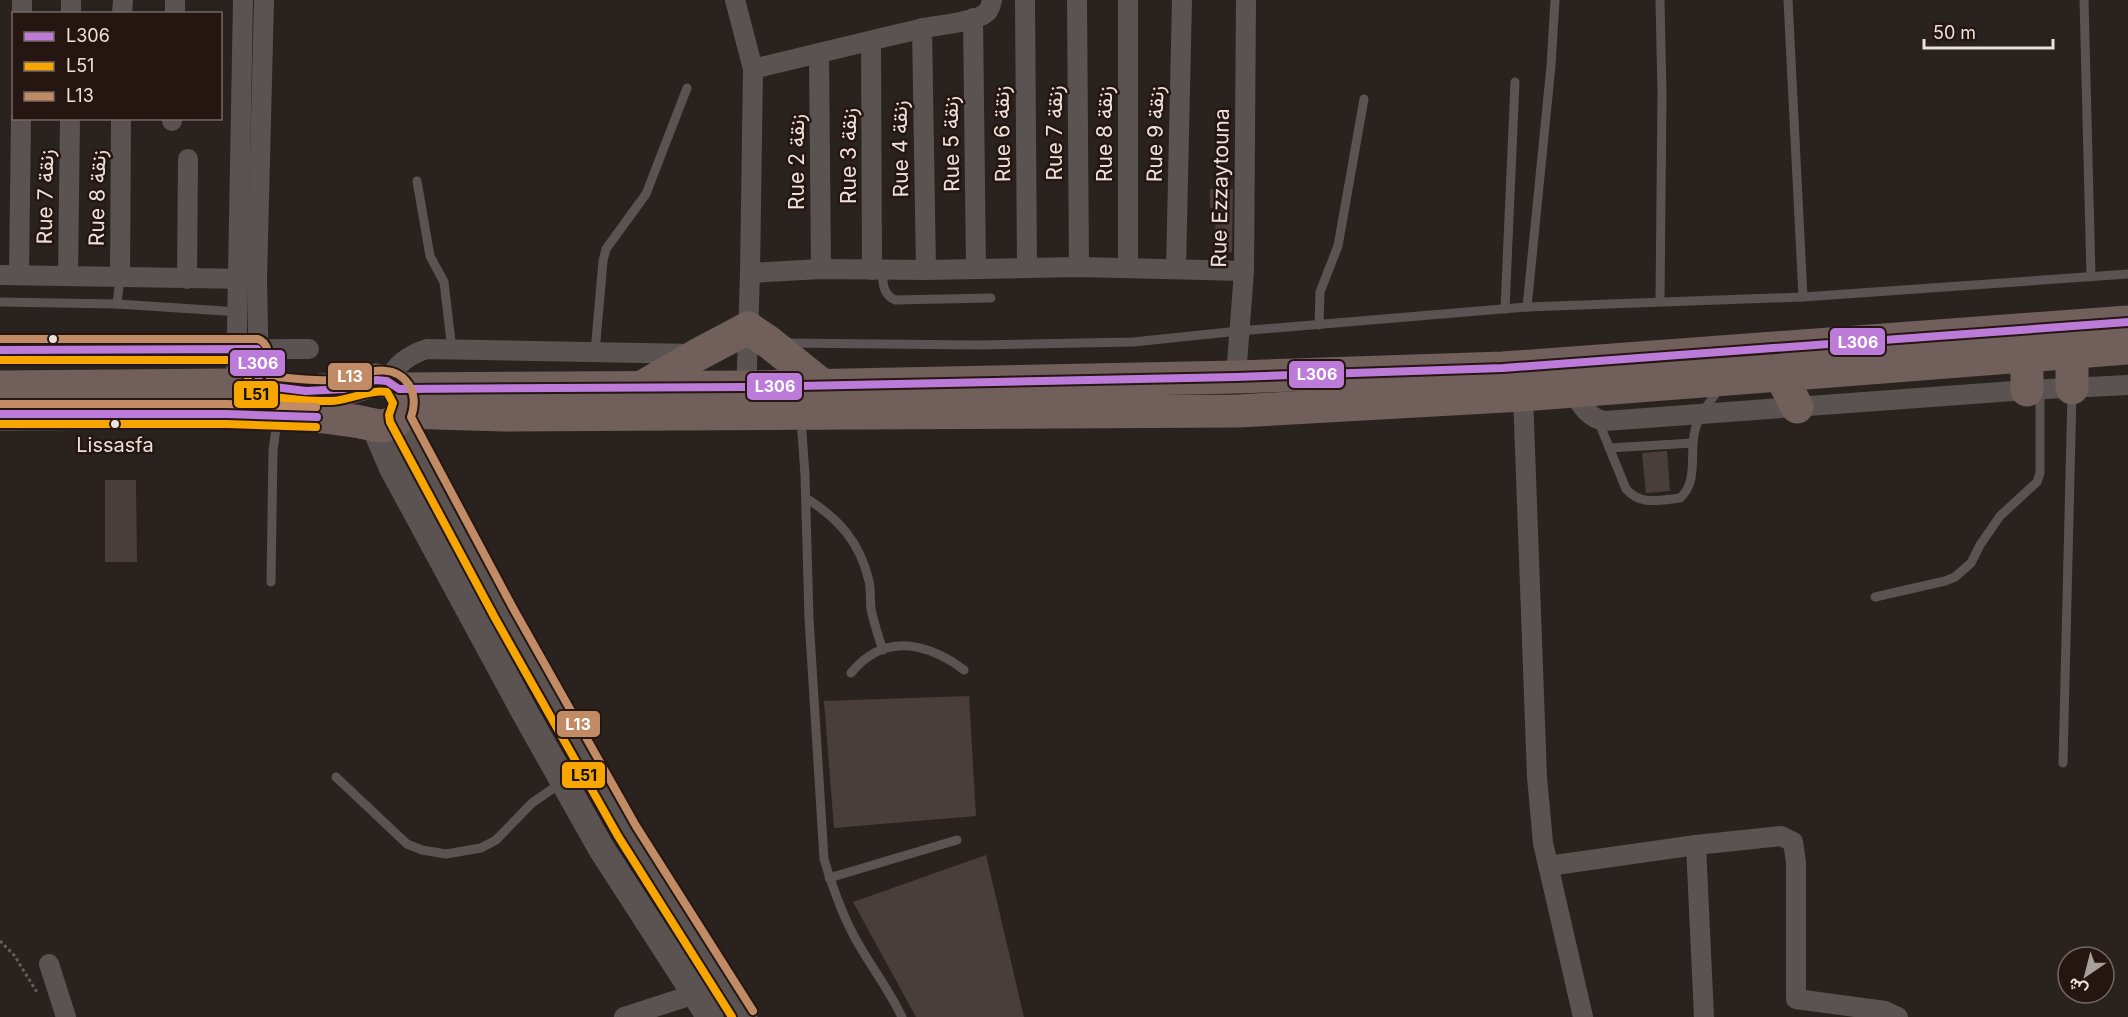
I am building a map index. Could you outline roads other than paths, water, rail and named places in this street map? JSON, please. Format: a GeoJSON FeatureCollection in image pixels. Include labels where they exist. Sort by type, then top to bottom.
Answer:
{"type":"FeatureCollection","features":[{"type":"Feature","properties":{"kind":"highway"},"geometry":{"type":"LineString","coordinates":[[392,405],[504,415],[746,401],[822,386],[1236,377],[1503,368],[2128,322]]}},
{"type":"Feature","properties":{"kind":"highway"},"geometry":{"type":"LineString","coordinates":[[641,388],[699,354],[759,336],[822,386]]}},
{"type":"Feature","properties":{"kind":"highway"},"geometry":{"type":"LineString","coordinates":[[0,414],[238,392],[278,416],[314,416],[357,421],[392,405],[641,388],[746,401],[801,414],[1239,411],[1523,395],[2128,348]]}},
{"type":"Feature","properties":{"kind":"highway"},"geometry":{"type":"LineString","coordinates":[[2072,352],[2072,388]]}},
{"type":"Feature","properties":{"kind":"highway"},"geometry":{"type":"LineString","coordinates":[[2027,355],[2034,390]]}},
{"type":"Feature","properties":{"kind":"highway"},"geometry":{"type":"LineString","coordinates":[[1780,374],[1797,407]]}},
{"type":"Feature","properties":{"kind":"highway"},"geometry":{"type":"LineString","coordinates":[[0,387],[238,392],[344,389],[376,380],[392,405]]}},
{"type":"Feature","properties":{"kind":"street"},"geometry":{"type":"LineString","coordinates":[[238,392],[236,312],[243,0]]}},
{"type":"Feature","properties":{"kind":"street"},"geometry":{"type":"LineString","coordinates":[[238,392],[257,349],[264,0]]}},
{"type":"Feature","properties":{"kind":"street"},"geometry":{"type":"LineString","coordinates":[[735,0],[753,69],[750,273],[759,336],[746,401]]}},
{"type":"Feature","properties":{"kind":"street"},"geometry":{"type":"LineString","coordinates":[[753,69],[984,15],[989,10],[992,0]]}},
{"type":"Feature","properties":{"kind":"street","name":"Rue 6 زنقة"},"geometry":{"type":"LineString","coordinates":[[1025,0],[1027,268]]}},
{"type":"Feature","properties":{"kind":"street","name":"Rue 7 زنقة"},"geometry":{"type":"LineString","coordinates":[[1077,0],[1079,267]]}},
{"type":"Feature","properties":{"kind":"street","name":"Rue 8 زنقة"},"geometry":{"type":"LineString","coordinates":[[1128,0],[1128,267]]}},
{"type":"Feature","properties":{"kind":"street","name":"Rue 9 زنقة"},"geometry":{"type":"LineString","coordinates":[[1176,269],[1182,0]]}},
{"type":"Feature","properties":{"kind":"street","name":"Rue Ezzaytouna"},"geometry":{"type":"LineString","coordinates":[[1236,377],[1244,271],[1246,0]]}},
{"type":"Feature","properties":{"kind":"street","name":"Rue 5 زنقة"},"geometry":{"type":"LineString","coordinates":[[973,18],[976,268]]}},
{"type":"Feature","properties":{"kind":"street","name":"Rue 4 زنقة"},"geometry":{"type":"LineString","coordinates":[[922,28],[926,270]]}},
{"type":"Feature","properties":{"kind":"street","name":"Rue 3 زنقة"},"geometry":{"type":"LineString","coordinates":[[871,41],[877,270]]}},
{"type":"Feature","properties":{"kind":"street","name":"Rue 2 زنقة"},"geometry":{"type":"LineString","coordinates":[[819,55],[821,268]]}},
{"type":"Feature","properties":{"kind":"street"},"geometry":{"type":"LineString","coordinates":[[21,120],[10,275],[257,279]]}},
{"type":"Feature","properties":{"kind":"street","name":"Rue 7 زنقة"},"geometry":{"type":"LineString","coordinates":[[68,276],[70,120]]}},
{"type":"Feature","properties":{"kind":"street","name":"Rue 8 زنقة"},"geometry":{"type":"LineString","coordinates":[[120,278],[121,120]]}},
{"type":"Feature","properties":{"kind":"street"},"geometry":{"type":"LineString","coordinates":[[187,279],[188,159]]}},
{"type":"Feature","properties":{"kind":"street"},"geometry":{"type":"LineString","coordinates":[[750,273],[821,268],[926,270],[1128,267],[1244,271]]}},
{"type":"Feature","properties":{"kind":"street"},"geometry":{"type":"LineString","coordinates":[[0,350],[309,349]]}},
{"type":"Feature","properties":{"kind":"street"},"geometry":{"type":"LineString","coordinates":[[699,354],[452,350],[427,350],[414,353],[393,369],[392,467],[601,848],[710,1017]]}},
{"type":"Feature","properties":{"kind":"street"},"geometry":{"type":"LineString","coordinates":[[1572,391],[1588,414],[1605,421],[2128,385]]}},
{"type":"Feature","properties":{"kind":"street"},"geometry":{"type":"LineString","coordinates":[[1523,395],[1537,777],[1543,843],[1583,1017]]}},
{"type":"Feature","properties":{"kind":"street"},"geometry":{"type":"LineString","coordinates":[[392,405],[627,831],[744,1017]]}},
{"type":"Feature","properties":{"kind":"street"},"geometry":{"type":"LineString","coordinates":[[534,727],[560,713]]}},
{"type":"Feature","properties":{"kind":"street"},"geometry":{"type":"LineString","coordinates":[[1548,866],[1696,845],[1781,836],[1793,842],[1797,873],[1796,999],[1885,1011],[1898,1017]]}},
{"type":"Feature","properties":{"kind":"street"},"geometry":{"type":"LineString","coordinates":[[1696,845],[1704,1017]]}},
{"type":"Feature","properties":{"kind":"street"},"geometry":{"type":"LineString","coordinates":[[49,964],[66,1017]]}},
{"type":"Feature","properties":{"kind":"street"},"geometry":{"type":"LineString","coordinates":[[624,1017],[722,983]]}},
{"type":"Feature","properties":{"kind":"lane"},"geometry":{"type":"LineString","coordinates":[[1527,307],[1551,66],[1555,0]]}},
{"type":"Feature","properties":{"kind":"lane"},"geometry":{"type":"LineString","coordinates":[[1660,0],[1662,94],[1660,301]]}},
{"type":"Feature","properties":{"kind":"lane"},"geometry":{"type":"LineString","coordinates":[[1788,0],[1803,297]]}},
{"type":"Feature","properties":{"kind":"lane"},"geometry":{"type":"LineString","coordinates":[[2084,0],[2091,277]]}},
{"type":"Feature","properties":{"kind":"lane"},"geometry":{"type":"LineString","coordinates":[[1505,309],[1515,82]]}},
{"type":"Feature","properties":{"kind":"lane"},"geometry":{"type":"LineString","coordinates":[[595,352],[606,249],[646,194],[687,88]]}},
{"type":"Feature","properties":{"kind":"lane"},"geometry":{"type":"LineString","coordinates":[[1319,325],[1320,292],[1338,246],[1364,99]]}},
{"type":"Feature","properties":{"kind":"lane"},"geometry":{"type":"LineString","coordinates":[[417,181],[430,256],[444,282],[452,350]]}},
{"type":"Feature","properties":{"kind":"lane"},"geometry":{"type":"LineString","coordinates":[[877,270],[884,290],[890,298],[895,300],[991,298]]}},
{"type":"Feature","properties":{"kind":"lane"},"geometry":{"type":"LineString","coordinates":[[759,336],[977,345],[1133,342],[1527,307],[1803,297],[2128,274]]}},
{"type":"Feature","properties":{"kind":"lane"},"geometry":{"type":"LineString","coordinates":[[117,304],[120,278]]}},
{"type":"Feature","properties":{"kind":"lane"},"geometry":{"type":"LineString","coordinates":[[0,302],[117,304],[257,313]]}},
{"type":"Feature","properties":{"kind":"lane"},"geometry":{"type":"LineString","coordinates":[[1598,420],[1626,489],[1637,499],[1646,502],[1680,498],[1691,482],[1694,432],[1701,414],[1725,379]]}},
{"type":"Feature","properties":{"kind":"lane"},"geometry":{"type":"LineString","coordinates":[[2063,763],[2072,388]]}},
{"type":"Feature","properties":{"kind":"lane"},"geometry":{"type":"LineString","coordinates":[[1875,597],[1945,581],[1964,570],[1971,563],[1989,530],[2000,516],[2037,482],[2041,468],[2034,390]]}},
{"type":"Feature","properties":{"kind":"lane"},"geometry":{"type":"LineString","coordinates":[[801,414],[809,618],[824,859],[834,895],[858,943],[902,1017]]}},
{"type":"Feature","properties":{"kind":"lane"},"geometry":{"type":"LineString","coordinates":[[271,582],[273,450],[278,416]]}},
{"type":"Feature","properties":{"kind":"lane"},"geometry":{"type":"LineString","coordinates":[[1609,448],[1693,443]]}},
{"type":"Feature","properties":{"kind":"lane"},"geometry":{"type":"LineString","coordinates":[[806,498],[826,510],[850,535],[860,554],[869,582],[871,609],[883,650]]}},
{"type":"Feature","properties":{"kind":"lane"},"geometry":{"type":"LineString","coordinates":[[851,673],[870,656],[883,650],[905,645],[929,649],[964,670]]}},
{"type":"Feature","properties":{"kind":"lane"},"geometry":{"type":"LineString","coordinates":[[336,777],[407,844],[422,850],[446,854],[481,848],[496,840],[532,803],[589,764]]}},
{"type":"Feature","properties":{"kind":"lane"},"geometry":{"type":"LineString","coordinates":[[829,878],[957,840]]}},
{"type":"Feature","properties":{"kind":"place","name":"Lissasfa"},"geometry":{"type":"Point","coordinates":[115,424]}}]}
